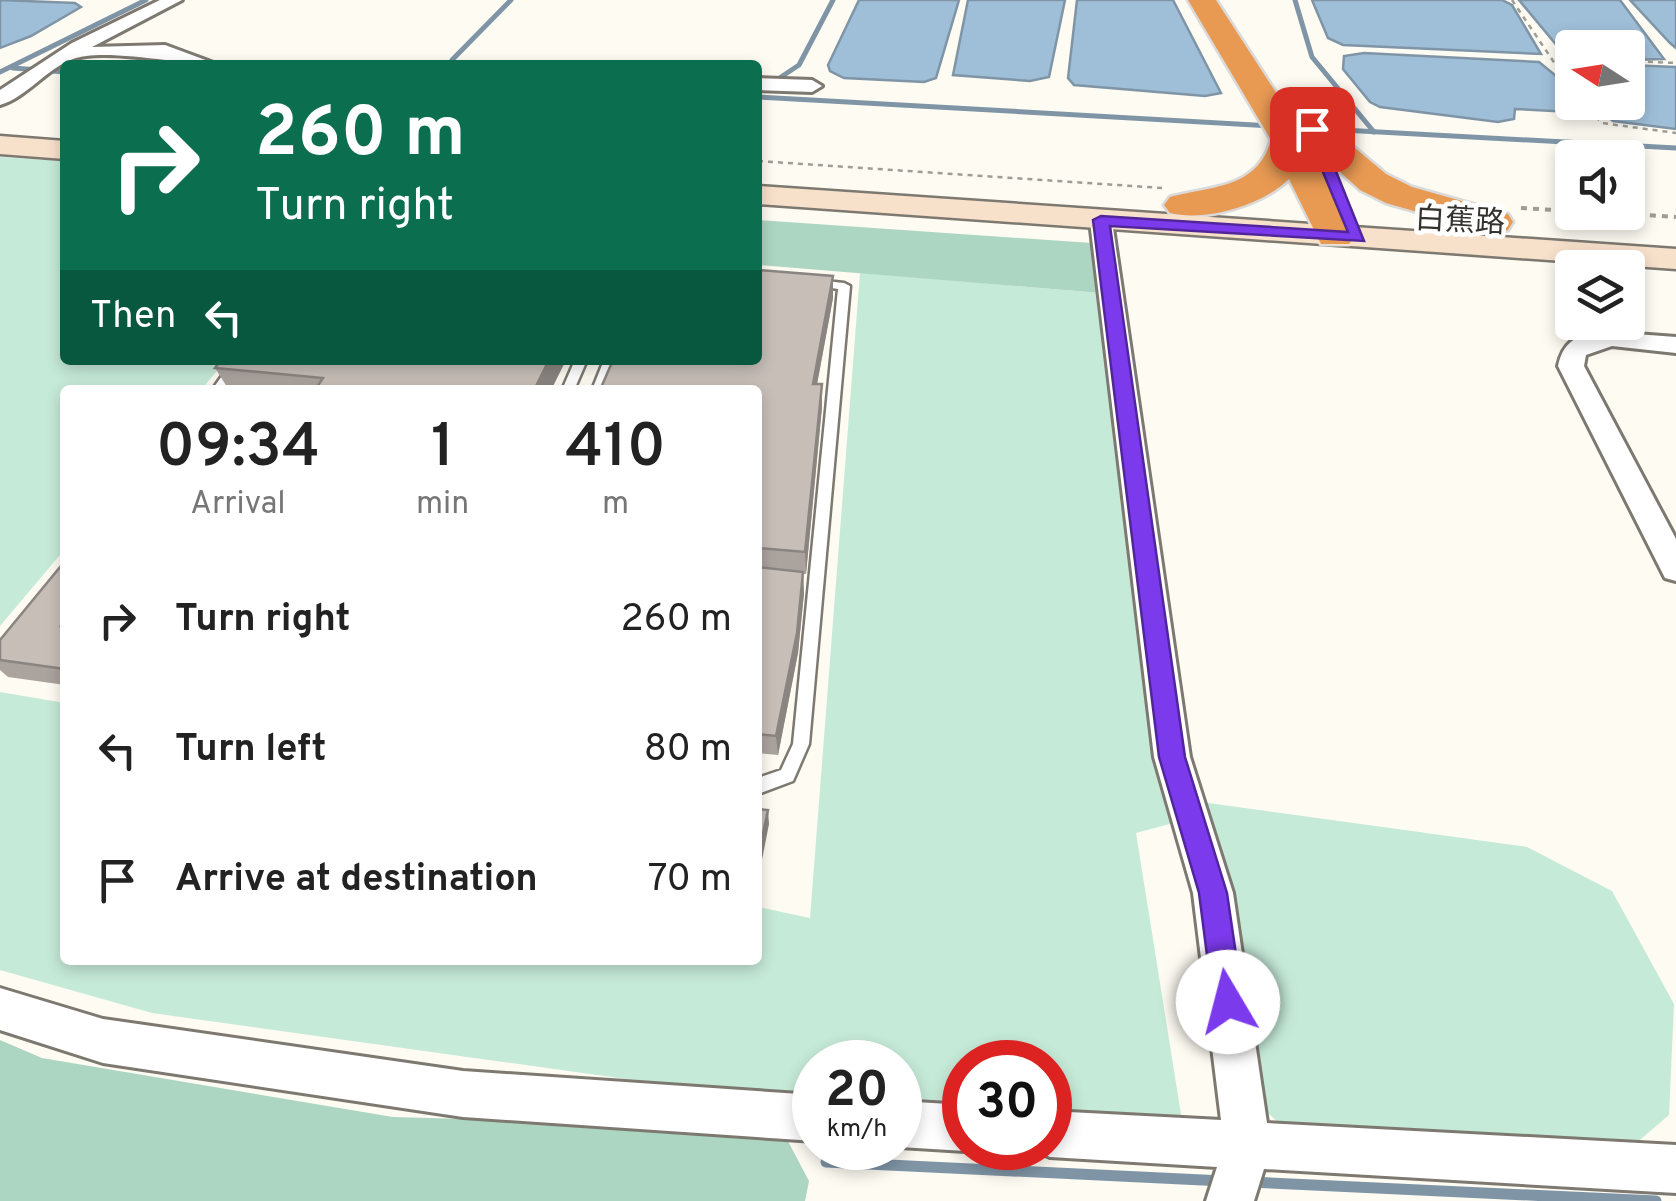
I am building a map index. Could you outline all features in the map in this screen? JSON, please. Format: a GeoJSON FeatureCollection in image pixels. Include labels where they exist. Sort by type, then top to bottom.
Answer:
{"type":"FeatureCollection","features":[{"type":"Feature","properties":{"kind":"highway"},"geometry":{"type":"LineString","coordinates":[[1202,0],[1301,135],[1398,195],[1494,222]]}},
{"type":"Feature","properties":{"kind":"highway"},"geometry":{"type":"LineString","coordinates":[[1230,0],[1343,225]]}},
{"type":"Feature","properties":{"kind":"highway"},"geometry":{"type":"LineString","coordinates":[[1175,196],[1255,190],[1277,175],[1301,135]]}},
{"type":"Feature","properties":{"kind":"main road"},"geometry":{"type":"LineString","coordinates":[[0,126],[60,130]]}},
{"type":"Feature","properties":{"kind":"main road"},"geometry":{"type":"LineString","coordinates":[[0,146],[60,150]]}},
{"type":"Feature","properties":{"kind":"main road","name":"白蕉路"},"geometry":{"type":"LineString","coordinates":[[762,176],[1175,196],[1343,225],[1494,222],[1676,234]]}},
{"type":"Feature","properties":{"kind":"main road"},"geometry":{"type":"LineString","coordinates":[[762,195],[1101,220],[1343,225],[1676,259]]}},
{"type":"Feature","properties":{"kind":"street"},"geometry":{"type":"LineString","coordinates":[[0,100],[63,56],[172,0]]}},
{"type":"Feature","properties":{"kind":"street"},"geometry":{"type":"LineString","coordinates":[[63,56],[142,49],[189,60]]}},
{"type":"Feature","properties":{"kind":"street"},"geometry":{"type":"LineString","coordinates":[[762,84],[812,86]]}},
{"type":"Feature","properties":{"kind":"street"},"geometry":{"type":"LineString","coordinates":[[1101,220],[1172,757],[1213,893],[1247,1148],[1230,1201]]}},
{"type":"Feature","properties":{"kind":"street"},"geometry":{"type":"LineString","coordinates":[[1676,344],[1592,339],[1570,354],[1571,366],[1676,569]]}},
{"type":"Feature","properties":{"kind":"street"},"geometry":{"type":"LineString","coordinates":[[0,1009],[103,1041],[463,1094],[792,1116]]}},
{"type":"Feature","properties":{"kind":"street"},"geometry":{"type":"LineString","coordinates":[[1072,1136],[1676,1169]]}},
{"type":"Feature","properties":{"kind":"lane"},"geometry":{"type":"LineString","coordinates":[[762,785],[786,776],[802,744],[844,286],[792,281]]}},
{"type":"Feature","properties":{"kind":"lane"},"geometry":{"type":"LineString","coordinates":[[797,583],[817,585]]}},
{"type":"Feature","properties":{"kind":"path"},"geometry":{"type":"LineString","coordinates":[[1512,0],[1555,64]]}},
{"type":"Feature","properties":{"kind":"path"},"geometry":{"type":"LineString","coordinates":[[1645,62],[1676,64]]}},
{"type":"Feature","properties":{"kind":"path"},"geometry":{"type":"LineString","coordinates":[[1598,120],[1616,128],[1676,133]]}},
{"type":"Feature","properties":{"kind":"path"},"geometry":{"type":"LineString","coordinates":[[762,161],[1175,196]]}},
{"type":"Feature","properties":{"kind":"path"},"geometry":{"type":"LineString","coordinates":[[1645,215],[1676,217]]}},
{"type":"Feature","properties":{"kind":"green space"},"geometry":{"type":"Polygon","coordinates":[[[0,157],[60,161],[60,365],[222,365],[205,385],[60,385],[60,555],[0,626],[0,157]]]}},
{"type":"Feature","properties":{"kind":"green space"},"geometry":{"type":"Polygon","coordinates":[[[762,220],[1092,243],[1101,293],[762,265],[762,220]]]}},
{"type":"Feature","properties":{"kind":"green space"},"geometry":{"type":"Polygon","coordinates":[[[860,273],[1101,293],[1177,822],[1136,833],[1184,1133],[1072,1122],[1072,1040],[942,1040],[942,1110],[922,1108],[922,1040],[792,1040],[792,1096],[647,1082],[152,1013],[0,970],[0,692],[60,702],[60,965],[762,965],[762,908],[810,918],[860,273]]]}},
{"type":"Feature","properties":{"kind":"green space"},"geometry":{"type":"Polygon","coordinates":[[[1201,802],[1527,847],[1612,891],[1674,1004],[1669,1115],[1620,1157],[1285,1129],[1267,1112],[1254,1084],[1201,802]]]}},
{"type":"Feature","properties":{"kind":"green space"},"geometry":{"type":"Polygon","coordinates":[[[0,1040],[42,1058],[393,1117],[781,1128],[792,1149],[792,1170],[803,1170],[809,1181],[805,1201],[0,1201],[0,1040]]]}},
{"type":"Feature","properties":{"kind":"water"},"geometry":{"type":"Polygon","coordinates":[[[0,0],[75,3],[81,7],[31,36],[0,48],[0,0]]]}},
{"type":"Feature","properties":{"kind":"water"},"geometry":{"type":"Polygon","coordinates":[[[859,0],[959,0],[936,78],[924,82],[844,78],[830,71],[828,65],[859,0]]]}},
{"type":"Feature","properties":{"kind":"water"},"geometry":{"type":"Polygon","coordinates":[[[968,0],[1065,0],[1049,77],[1030,81],[953,75],[968,0]]]}},
{"type":"Feature","properties":{"kind":"water"},"geometry":{"type":"Polygon","coordinates":[[[1077,0],[1173,0],[1221,93],[1205,96],[1074,85],[1068,78],[1077,0]]]}},
{"type":"Feature","properties":{"kind":"water"},"geometry":{"type":"Polygon","coordinates":[[[1312,0],[1502,0],[1512,5],[1541,54],[1343,45],[1328,38],[1312,0]]]}},
{"type":"Feature","properties":{"kind":"water"},"geometry":{"type":"Polygon","coordinates":[[[1519,0],[1620,0],[1642,30],[1555,30],[1555,43],[1519,0]]]}},
{"type":"Feature","properties":{"kind":"water"},"geometry":{"type":"Polygon","coordinates":[[[1630,0],[1676,0],[1676,48],[1670,43],[1630,0]]]}},
{"type":"Feature","properties":{"kind":"water"},"geometry":{"type":"Polygon","coordinates":[[[1645,34],[1664,59],[1645,60],[1645,34]]]}},
{"type":"Feature","properties":{"kind":"water"},"geometry":{"type":"Polygon","coordinates":[[[1364,53],[1539,62],[1555,75],[1555,111],[1515,109],[1514,119],[1498,122],[1380,107],[1370,102],[1343,69],[1344,56],[1364,53]]]}},
{"type":"Feature","properties":{"kind":"water"},"geometry":{"type":"Polygon","coordinates":[[[1645,66],[1676,67],[1676,129],[1613,121],[1645,120],[1645,66]]]}},
{"type":"Feature","properties":{"kind":"building"},"geometry":{"type":"Polygon","coordinates":[[[762,270],[833,276],[813,384],[822,384],[805,552],[762,548],[762,385],[602,385],[611,365],[762,365],[762,270]]]}},
{"type":"Feature","properties":{"kind":"building"},"geometry":{"type":"Polygon","coordinates":[[[546,365],[536,385],[318,385],[323,378],[215,368],[546,365]]]}},
{"type":"Feature","properties":{"kind":"building"},"geometry":{"type":"Polygon","coordinates":[[[60,567],[60,668],[0,660],[0,640],[60,567]]]}},
{"type":"Feature","properties":{"kind":"building"},"geometry":{"type":"Polygon","coordinates":[[[762,567],[803,572],[797,633],[776,736],[762,734],[762,567]]]}},
{"type":"Feature","properties":{"kind":"building"},"geometry":{"type":"Polygon","coordinates":[[[762,809],[768,810],[762,838],[762,809]]]}},
{"type":"Feature","properties":{"kind":"waterway"},"geometry":{"type":"LineString","coordinates":[[0,72],[146,0]]}},
{"type":"Feature","properties":{"kind":"waterway"},"geometry":{"type":"LineString","coordinates":[[452,60],[511,0]]}},
{"type":"Feature","properties":{"kind":"waterway"},"geometry":{"type":"LineString","coordinates":[[781,77],[799,65],[833,0]]}},
{"type":"Feature","properties":{"kind":"waterway"},"geometry":{"type":"LineString","coordinates":[[1295,0],[1312,57],[1374,132]]}},
{"type":"Feature","properties":{"kind":"waterway"},"geometry":{"type":"LineString","coordinates":[[13,68],[60,72]]}},
{"type":"Feature","properties":{"kind":"waterway"},"geometry":{"type":"LineString","coordinates":[[762,97],[1274,126]]}},
{"type":"Feature","properties":{"kind":"waterway"},"geometry":{"type":"LineString","coordinates":[[1324,129],[1374,132]]}},
{"type":"Feature","properties":{"kind":"waterway"},"geometry":{"type":"LineString","coordinates":[[1374,132],[1676,148]]}},
{"type":"Feature","properties":{"kind":"waterway"},"geometry":{"type":"LineString","coordinates":[[922,1167],[1223,1181]]}},
{"type":"Feature","properties":{"kind":"waterway"},"geometry":{"type":"LineString","coordinates":[[1249,1182],[1656,1201]]}},
{"type":"Feature","properties":{"kind":"route"},"geometry":{"type":"LineString","coordinates":[[1228,1002],[1213,893],[1172,757],[1101,220],[1358,238],[1312,129]]}}]}
